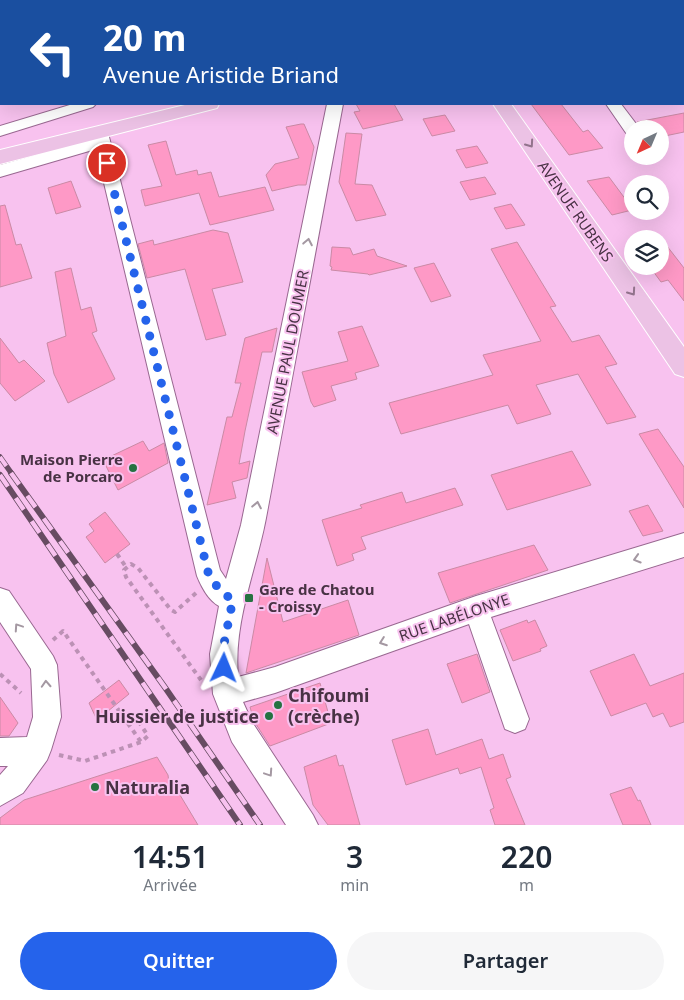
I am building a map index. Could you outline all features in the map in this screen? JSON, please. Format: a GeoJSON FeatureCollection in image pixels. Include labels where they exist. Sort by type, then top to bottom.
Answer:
{"type":"FeatureCollection","features":[{"type":"Feature","properties":{"kind":"main road"},"geometry":{"type":"LineString","coordinates":[[0,156],[51,151],[101,138],[207,105]]}},
{"type":"Feature","properties":{"kind":"main road","name":"AVENUE RUBENS"},"geometry":{"type":"LineString","coordinates":[[503,105],[684,367]]}},
{"type":"Feature","properties":{"kind":"street"},"geometry":{"type":"LineString","coordinates":[[0,130],[85,105]]}},
{"type":"Feature","properties":{"kind":"street","name":"AVENUE PAUL DOUMER"},"geometry":{"type":"LineString","coordinates":[[303,825],[215,689],[233,599],[253,525],[334,105]]}},
{"type":"Feature","properties":{"kind":"street"},"geometry":{"type":"LineString","coordinates":[[614,105],[625,120]]}},
{"type":"Feature","properties":{"kind":"street"},"geometry":{"type":"LineString","coordinates":[[101,138],[209,576],[223,594],[233,599]]}},
{"type":"Feature","properties":{"kind":"street"},"geometry":{"type":"LineString","coordinates":[[0,171],[51,151]]}},
{"type":"Feature","properties":{"kind":"street","name":"RUE LABÉLONYE"},"geometry":{"type":"LineString","coordinates":[[215,689],[275,680],[476,608],[684,545]]}},
{"type":"Feature","properties":{"kind":"street"},"geometry":{"type":"LineString","coordinates":[[0,600],[44,665],[47,717],[36,750],[12,783],[0,792]]}},
{"type":"Feature","properties":{"kind":"street"},"geometry":{"type":"LineString","coordinates":[[476,608],[515,719]]}},
{"type":"Feature","properties":{"kind":"street"},"geometry":{"type":"LineString","coordinates":[[0,752],[36,750]]}},
{"type":"Feature","properties":{"kind":"path"},"geometry":{"type":"LineString","coordinates":[[117,554],[126,567]]}},
{"type":"Feature","properties":{"kind":"path"},"geometry":{"type":"LineString","coordinates":[[209,576],[190,600],[175,612],[171,610],[138,568],[131,564],[126,567],[123,573],[215,689]]}},
{"type":"Feature","properties":{"kind":"path"},"geometry":{"type":"LineString","coordinates":[[63,631],[141,742]]}},
{"type":"Feature","properties":{"kind":"path"},"geometry":{"type":"LineString","coordinates":[[36,750],[85,761],[141,742],[148,736],[132,711]]}},
{"type":"Feature","properties":{"kind":"building"},"geometry":{"type":"Polygon","coordinates":[[[357,105],[395,105],[403,120],[363,129],[354,112],[360,111],[357,105]]]}},
{"type":"Feature","properties":{"kind":"building"},"geometry":{"type":"Polygon","coordinates":[[[532,105],[562,105],[583,132],[588,130],[603,148],[569,155],[532,105]]]}},
{"type":"Feature","properties":{"kind":"building"},"geometry":{"type":"Polygon","coordinates":[[[684,113],[684,132],[669,135],[669,120],[647,120],[684,113]]]}},
{"type":"Feature","properties":{"kind":"building"},"geometry":{"type":"Polygon","coordinates":[[[445,115],[455,131],[432,136],[423,119],[445,115]]]}},
{"type":"Feature","properties":{"kind":"building"},"geometry":{"type":"Polygon","coordinates":[[[304,124],[314,147],[306,185],[272,191],[266,175],[275,164],[299,158],[286,127],[304,124]]]}},
{"type":"Feature","properties":{"kind":"building"},"geometry":{"type":"Polygon","coordinates":[[[346,133],[362,134],[355,184],[372,185],[386,215],[356,221],[339,182],[346,133]]]}},
{"type":"Feature","properties":{"kind":"building"},"geometry":{"type":"Polygon","coordinates":[[[166,141],[176,175],[197,170],[198,175],[211,172],[219,197],[265,187],[274,210],[210,225],[199,193],[145,206],[141,190],[162,186],[148,145],[166,141]]]}},
{"type":"Feature","properties":{"kind":"building"},"geometry":{"type":"Polygon","coordinates":[[[477,146],[488,163],[466,168],[456,150],[477,146]]]}},
{"type":"Feature","properties":{"kind":"building"},"geometry":{"type":"Polygon","coordinates":[[[485,177],[496,194],[470,200],[460,182],[485,177]]]}},
{"type":"Feature","properties":{"kind":"building"},"geometry":{"type":"Polygon","coordinates":[[[609,177],[624,197],[624,212],[612,215],[587,181],[609,177]]]}},
{"type":"Feature","properties":{"kind":"building"},"geometry":{"type":"Polygon","coordinates":[[[71,181],[81,207],[56,214],[48,188],[71,181]]]}},
{"type":"Feature","properties":{"kind":"building"},"geometry":{"type":"Polygon","coordinates":[[[511,204],[525,225],[506,229],[494,208],[511,204]]]}},
{"type":"Feature","properties":{"kind":"building"},"geometry":{"type":"Polygon","coordinates":[[[5,205],[16,245],[21,244],[32,278],[0,287],[0,206],[5,205]]]}},
{"type":"Feature","properties":{"kind":"building"},"geometry":{"type":"Polygon","coordinates":[[[213,230],[228,233],[243,282],[212,289],[226,335],[206,340],[185,269],[147,278],[138,244],[153,240],[154,245],[213,230]]]}},
{"type":"Feature","properties":{"kind":"building"},"geometry":{"type":"Polygon","coordinates":[[[517,242],[556,306],[550,307],[572,342],[599,335],[617,364],[605,367],[636,417],[607,424],[578,374],[536,385],[551,414],[517,424],[508,405],[401,434],[389,403],[493,375],[483,355],[541,341],[491,249],[517,242]]]}},
{"type":"Feature","properties":{"kind":"building"},"geometry":{"type":"Polygon","coordinates":[[[332,247],[350,248],[353,255],[374,249],[377,256],[407,266],[369,275],[331,270],[332,247]]]}},
{"type":"Feature","properties":{"kind":"building"},"geometry":{"type":"Polygon","coordinates":[[[669,249],[684,268],[684,301],[668,280],[661,282],[656,275],[669,275],[669,249]]]}},
{"type":"Feature","properties":{"kind":"building"},"geometry":{"type":"Polygon","coordinates":[[[434,263],[451,296],[431,302],[414,268],[434,263]]]}},
{"type":"Feature","properties":{"kind":"building"},"geometry":{"type":"Polygon","coordinates":[[[71,268],[81,310],[91,307],[97,331],[92,333],[115,379],[68,403],[54,374],[47,343],[66,336],[55,272],[71,268]]]}},
{"type":"Feature","properties":{"kind":"building"},"geometry":{"type":"Polygon","coordinates":[[[362,326],[379,366],[355,373],[357,379],[331,386],[336,400],[314,407],[302,372],[348,361],[338,332],[362,326]]]}},
{"type":"Feature","properties":{"kind":"building"},"geometry":{"type":"Polygon","coordinates":[[[277,328],[272,352],[262,352],[245,431],[239,464],[250,461],[247,478],[232,482],[236,498],[207,505],[227,417],[232,417],[241,383],[235,383],[245,338],[277,328]]]}},
{"type":"Feature","properties":{"kind":"building"},"geometry":{"type":"Polygon","coordinates":[[[0,338],[19,363],[24,360],[45,381],[15,401],[0,383],[0,338]]]}},
{"type":"Feature","properties":{"kind":"building"},"geometry":{"type":"Polygon","coordinates":[[[658,429],[684,467],[684,508],[639,434],[658,429]]]}},
{"type":"Feature","properties":{"kind":"building","name":"Maison Pierre de Porcaro"},"geometry":{"type":"Polygon","coordinates":[[[143,441],[149,451],[164,443],[168,463],[118,490],[103,460],[143,441]]]}},
{"type":"Feature","properties":{"kind":"building"},"geometry":{"type":"Polygon","coordinates":[[[572,451],[591,485],[507,510],[491,475],[572,451]]]}},
{"type":"Feature","properties":{"kind":"building"},"geometry":{"type":"Polygon","coordinates":[[[455,488],[463,505],[361,537],[366,549],[352,554],[354,560],[337,566],[322,520],[362,508],[360,505],[402,492],[406,503],[455,488]]]}},
{"type":"Feature","properties":{"kind":"building"},"geometry":{"type":"Polygon","coordinates":[[[648,505],[663,531],[643,536],[629,511],[648,505]]]}},
{"type":"Feature","properties":{"kind":"building"},"geometry":{"type":"Polygon","coordinates":[[[105,512],[130,544],[105,563],[86,537],[94,531],[89,524],[105,512]]]}},
{"type":"Feature","properties":{"kind":"building"},"geometry":{"type":"Polygon","coordinates":[[[534,545],[548,570],[450,603],[438,573],[534,545]]]}},
{"type":"Feature","properties":{"kind":"building"},"geometry":{"type":"Polygon","coordinates":[[[267,558],[283,622],[348,600],[359,635],[246,673],[267,558]]]}},
{"type":"Feature","properties":{"kind":"building"},"geometry":{"type":"Polygon","coordinates":[[[527,620],[528,623],[535,620],[547,646],[540,649],[541,651],[513,661],[500,630],[527,620]]]}},
{"type":"Feature","properties":{"kind":"building"},"geometry":{"type":"Polygon","coordinates":[[[477,654],[490,692],[462,703],[447,664],[477,654]]]}},
{"type":"Feature","properties":{"kind":"building"},"geometry":{"type":"Polygon","coordinates":[[[634,654],[650,686],[684,673],[684,722],[670,727],[663,713],[653,717],[646,703],[611,716],[590,671],[634,654]]]}},
{"type":"Feature","properties":{"kind":"building"},"geometry":{"type":"Polygon","coordinates":[[[119,680],[129,694],[97,720],[89,703],[119,680]]]}},
{"type":"Feature","properties":{"kind":"building"},"geometry":{"type":"Polygon","coordinates":[[[320,683],[331,723],[270,746],[254,721],[250,707],[320,683]]]}},
{"type":"Feature","properties":{"kind":"building"},"geometry":{"type":"Polygon","coordinates":[[[0,697],[18,723],[9,736],[0,736],[0,697]]]}},
{"type":"Feature","properties":{"kind":"building"},"geometry":{"type":"Polygon","coordinates":[[[428,729],[436,755],[482,739],[489,759],[503,754],[511,777],[506,779],[525,825],[495,825],[490,810],[494,808],[481,767],[460,774],[458,768],[406,785],[392,740],[428,729]]]}},
{"type":"Feature","properties":{"kind":"building"},"geometry":{"type":"Polygon","coordinates":[[[336,755],[339,766],[343,765],[360,825],[328,825],[313,805],[304,767],[336,755]]]}},
{"type":"Feature","properties":{"kind":"building"},"geometry":{"type":"Polygon","coordinates":[[[157,757],[168,775],[170,791],[177,790],[198,825],[0,825],[0,818],[24,800],[157,757]]]}},
{"type":"Feature","properties":{"kind":"building"},"geometry":{"type":"Polygon","coordinates":[[[631,787],[638,801],[640,800],[651,825],[623,825],[610,794],[631,787]]]}},
{"type":"Feature","properties":{"kind":"railway"},"geometry":{"type":"LineString","coordinates":[[0,457],[12,474]]}},
{"type":"Feature","properties":{"kind":"railway"},"geometry":{"type":"LineString","coordinates":[[11,473],[164,686],[260,825]]}},
{"type":"Feature","properties":{"kind":"railway"},"geometry":{"type":"LineString","coordinates":[[0,475],[240,825]]}},
{"type":"Feature","properties":{"kind":"place","name":"Maison Pierre de Porcaro"},"geometry":{"type":"Point","coordinates":[133,468]}},
{"type":"Feature","properties":{"kind":"place","name":"Gare de Chatou - Croissy"},"geometry":{"type":"Point","coordinates":[249,598]}},
{"type":"Feature","properties":{"kind":"place","name":"Chifoumi (crèche)"},"geometry":{"type":"Point","coordinates":[278,705]}},
{"type":"Feature","properties":{"kind":"place","name":"Huissier de justice"},"geometry":{"type":"Point","coordinates":[269,716]}},
{"type":"Feature","properties":{"kind":"place","name":"Naturalia"},"geometry":{"type":"Point","coordinates":[95,787]}},
{"type":"Feature","properties":{"kind":"route"},"geometry":{"type":"LineString","coordinates":[[107,163],[209,576],[223,594],[233,599],[222,654],[224,668]]}}]}
